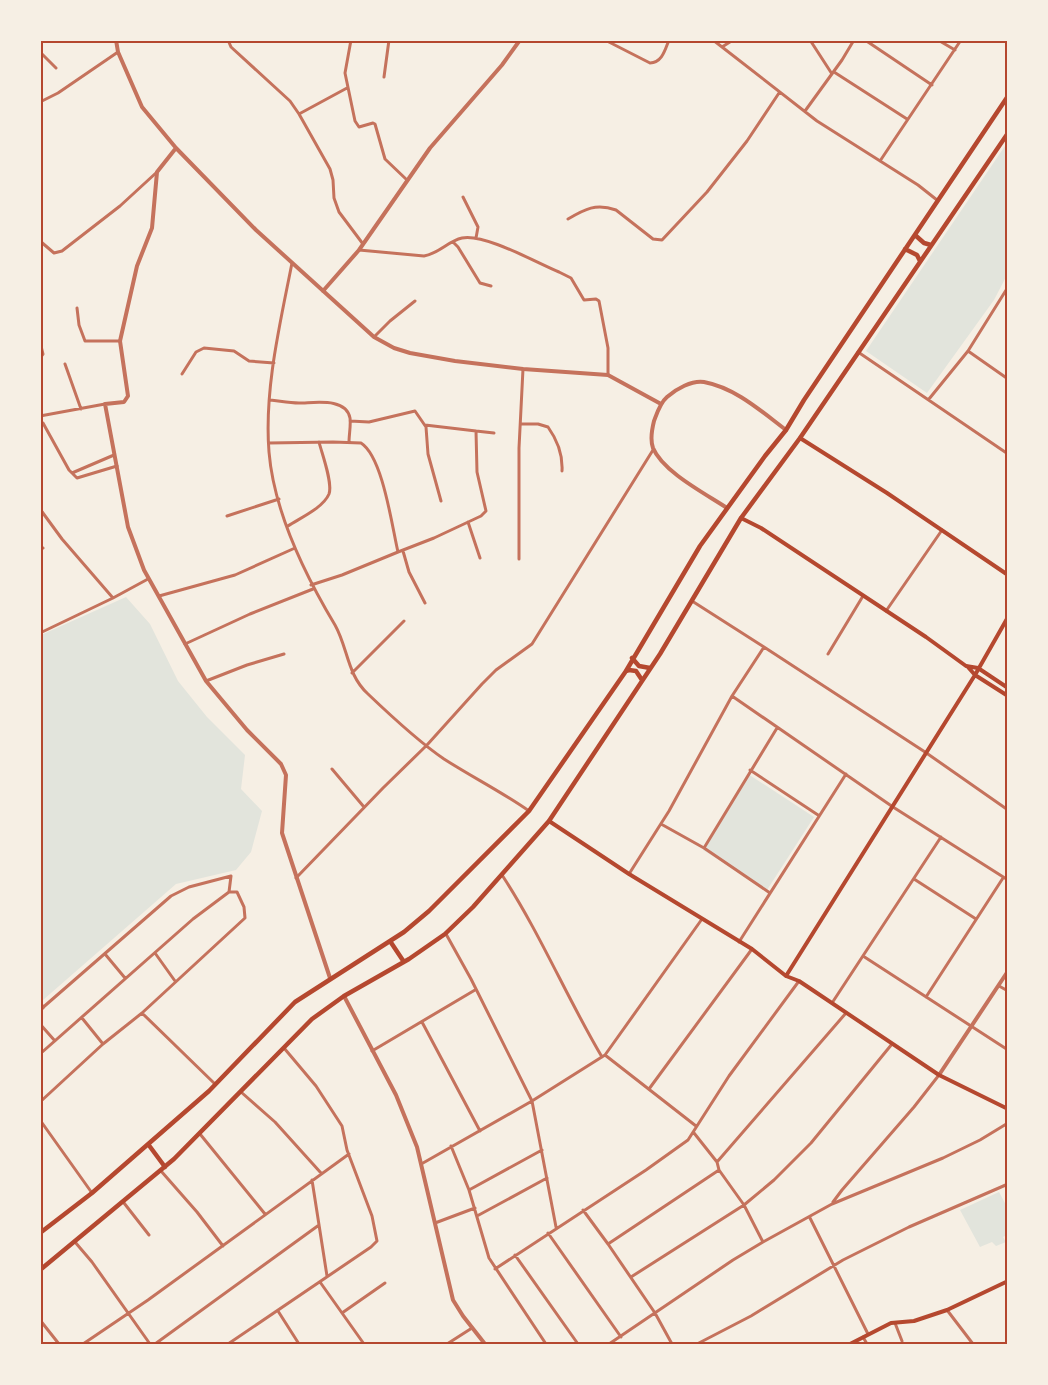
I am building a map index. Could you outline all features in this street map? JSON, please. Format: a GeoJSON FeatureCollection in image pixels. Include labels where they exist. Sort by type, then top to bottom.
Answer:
{"type":"FeatureCollection","features":[{"type":"Feature","properties":{"kind":"main road"},"geometry":{"type":"LineString","coordinates":[[40,1233],[92,1193],[215,1084],[296,1002],[404,932],[429,911],[529,812],[626,671],[700,546],[786,430],[1008,96]]}},
{"type":"Feature","properties":{"kind":"main road"},"geometry":{"type":"LineString","coordinates":[[40,1270],[163,1169],[312,1019],[344,996],[404,962],[446,934],[549,821],[660,654],[741,518],[800,438],[1008,134]]}},
{"type":"Feature","properties":{"kind":"main road"},"geometry":{"type":"LineString","coordinates":[[915,235],[924,243],[931,245]]}},
{"type":"Feature","properties":{"kind":"main road"},"geometry":{"type":"LineString","coordinates":[[905,249],[917,255],[920,261]]}},
{"type":"Feature","properties":{"kind":"main road"},"geometry":{"type":"LineString","coordinates":[[800,438],[1008,575]]}},
{"type":"Feature","properties":{"kind":"main road"},"geometry":{"type":"LineString","coordinates":[[741,518],[761,528],[886,611],[1008,696]]}},
{"type":"Feature","properties":{"kind":"main road"},"geometry":{"type":"LineString","coordinates":[[786,976],[975,675],[1008,617]]}},
{"type":"Feature","properties":{"kind":"main road"},"geometry":{"type":"LineString","coordinates":[[632,658],[639,666],[650,668]]}},
{"type":"Feature","properties":{"kind":"main road"},"geometry":{"type":"LineString","coordinates":[[966,666],[978,668],[1008,688]]}},
{"type":"Feature","properties":{"kind":"main road"},"geometry":{"type":"LineString","coordinates":[[626,671],[636,671],[642,680]]}},
{"type":"Feature","properties":{"kind":"main road"},"geometry":{"type":"LineString","coordinates":[[549,821],[629,874],[752,949],[786,976],[799,981],[939,1075],[1008,1109]]}},
{"type":"Feature","properties":{"kind":"main road"},"geometry":{"type":"LineString","coordinates":[[390,940],[404,962]]}},
{"type":"Feature","properties":{"kind":"main road"},"geometry":{"type":"LineString","coordinates":[[148,1144],[163,1169]]}},
{"type":"Feature","properties":{"kind":"main road"},"geometry":{"type":"LineString","coordinates":[[850,1344],[895,1323],[914,1321],[947,1310],[1008,1281]]}},
{"type":"Feature","properties":{"kind":"street"},"geometry":{"type":"LineString","coordinates":[[116,40],[118,52],[142,107],[176,148],[244,218],[374,337],[394,348],[410,353],[523,369],[608,375],[661,404]]}},
{"type":"Feature","properties":{"kind":"street"},"geometry":{"type":"LineString","coordinates":[[228,40],[231,47],[290,100],[330,169],[334,198],[339,212],[363,244]]}},
{"type":"Feature","properties":{"kind":"street"},"geometry":{"type":"LineString","coordinates":[[351,40],[345,67],[347,88],[357,127],[375,124],[385,159],[407,180]]}},
{"type":"Feature","properties":{"kind":"street"},"geometry":{"type":"LineString","coordinates":[[384,77],[389,40]]}},
{"type":"Feature","properties":{"kind":"street"},"geometry":{"type":"LineString","coordinates":[[323,291],[359,250],[430,148],[520,40]]}},
{"type":"Feature","properties":{"kind":"street"},"geometry":{"type":"LineString","coordinates":[[605,40],[650,63],[655,63],[661,58],[669,40]]}},
{"type":"Feature","properties":{"kind":"street"},"geometry":{"type":"LineString","coordinates":[[713,40],[779,93],[937,200]]}},
{"type":"Feature","properties":{"kind":"street"},"geometry":{"type":"LineString","coordinates":[[722,47],[733,40]]}},
{"type":"Feature","properties":{"kind":"street"},"geometry":{"type":"LineString","coordinates":[[810,40],[833,73],[907,120]]}},
{"type":"Feature","properties":{"kind":"street"},"geometry":{"type":"LineString","coordinates":[[805,111],[854,40]]}},
{"type":"Feature","properties":{"kind":"street"},"geometry":{"type":"LineString","coordinates":[[865,40],[932,85]]}},
{"type":"Feature","properties":{"kind":"street"},"geometry":{"type":"LineString","coordinates":[[939,40],[955,50]]}},
{"type":"Feature","properties":{"kind":"street"},"geometry":{"type":"LineString","coordinates":[[880,161],[961,40]]}},
{"type":"Feature","properties":{"kind":"street"},"geometry":{"type":"LineString","coordinates":[[40,52],[56,68]]}},
{"type":"Feature","properties":{"kind":"street"},"geometry":{"type":"LineString","coordinates":[[40,102],[58,93],[118,52]]}},
{"type":"Feature","properties":{"kind":"street"},"geometry":{"type":"LineString","coordinates":[[299,114],[347,88]]}},
{"type":"Feature","properties":{"kind":"street"},"geometry":{"type":"LineString","coordinates":[[568,219],[588,207],[610,208],[616,210],[653,239],[660,240],[666,237],[747,141],[779,93]]}},
{"type":"Feature","properties":{"kind":"street"},"geometry":{"type":"LineString","coordinates":[[40,241],[54,253],[62,251],[120,206],[157,172],[176,148]]}},
{"type":"Feature","properties":{"kind":"street"},"geometry":{"type":"LineString","coordinates":[[40,416],[124,402],[128,396],[120,340],[137,266],[152,228],[157,172]]}},
{"type":"Feature","properties":{"kind":"street"},"geometry":{"type":"LineString","coordinates":[[463,197],[478,227],[476,238]]}},
{"type":"Feature","properties":{"kind":"street"},"geometry":{"type":"LineString","coordinates":[[359,250],[424,256],[433,254],[464,238],[476,238],[568,277],[573,281],[584,300],[596,299],[598,301],[608,348],[608,375]]}},
{"type":"Feature","properties":{"kind":"street"},"geometry":{"type":"LineString","coordinates":[[453,242],[480,283],[491,286]]}},
{"type":"Feature","properties":{"kind":"street"},"geometry":{"type":"LineString","coordinates":[[292,263],[274,363],[269,443],[272,471],[295,548],[312,587],[338,631],[352,673],[367,694],[442,758],[529,812]]}},
{"type":"Feature","properties":{"kind":"street"},"geometry":{"type":"LineString","coordinates":[[929,399],[968,351],[1008,287]]}},
{"type":"Feature","properties":{"kind":"street"},"geometry":{"type":"LineString","coordinates":[[374,337],[415,301]]}},
{"type":"Feature","properties":{"kind":"street"},"geometry":{"type":"LineString","coordinates":[[77,308],[79,325],[85,341],[120,340]]}},
{"type":"Feature","properties":{"kind":"street"},"geometry":{"type":"LineString","coordinates":[[40,342],[43,354],[40,358]]}},
{"type":"Feature","properties":{"kind":"street"},"geometry":{"type":"LineString","coordinates":[[182,374],[196,352],[204,348],[234,351],[249,361],[274,363]]}},
{"type":"Feature","properties":{"kind":"street"},"geometry":{"type":"LineString","coordinates":[[968,351],[1008,379]]}},
{"type":"Feature","properties":{"kind":"street"},"geometry":{"type":"LineString","coordinates":[[858,352],[1008,454]]}},
{"type":"Feature","properties":{"kind":"street"},"geometry":{"type":"LineString","coordinates":[[65,364],[81,409]]}},
{"type":"Feature","properties":{"kind":"street"},"geometry":{"type":"LineString","coordinates":[[519,559],[520,424],[523,369]]}},
{"type":"Feature","properties":{"kind":"street"},"geometry":{"type":"LineString","coordinates":[[727,508],[673,471],[654,449],[652,431],[661,404],[666,397],[692,383],[703,382],[748,401],[786,430]]}},
{"type":"Feature","properties":{"kind":"street"},"geometry":{"type":"LineString","coordinates":[[270,400],[336,404],[348,414],[349,442]]}},
{"type":"Feature","properties":{"kind":"street"},"geometry":{"type":"LineString","coordinates":[[105,404],[128,527],[148,579],[206,681],[286,775],[282,833],[330,978]]}},
{"type":"Feature","properties":{"kind":"street"},"geometry":{"type":"LineString","coordinates":[[350,421],[369,422],[416,411],[425,425],[428,454],[441,501]]}},
{"type":"Feature","properties":{"kind":"street"},"geometry":{"type":"LineString","coordinates":[[43,423],[77,478],[117,466]]}},
{"type":"Feature","properties":{"kind":"street"},"geometry":{"type":"LineString","coordinates":[[520,424],[538,424],[548,427],[560,448],[562,471]]}},
{"type":"Feature","properties":{"kind":"street"},"geometry":{"type":"LineString","coordinates":[[425,425],[494,433]]}},
{"type":"Feature","properties":{"kind":"street"},"geometry":{"type":"LineString","coordinates":[[185,644],[483,514],[486,511],[477,472],[476,430]]}},
{"type":"Feature","properties":{"kind":"street"},"geometry":{"type":"LineString","coordinates":[[288,526],[315,508],[328,495],[329,484],[319,442]]}},
{"type":"Feature","properties":{"kind":"street"},"geometry":{"type":"LineString","coordinates":[[269,443],[361,443],[371,453],[388,498],[401,551],[424,603]]}},
{"type":"Feature","properties":{"kind":"street"},"geometry":{"type":"LineString","coordinates":[[296,878],[364,807],[428,746],[482,684],[501,666],[527,649],[538,636],[654,449]]}},
{"type":"Feature","properties":{"kind":"street"},"geometry":{"type":"LineString","coordinates":[[72,473],[115,454]]}},
{"type":"Feature","properties":{"kind":"street"},"geometry":{"type":"LineString","coordinates":[[105,459],[108,468]]}},
{"type":"Feature","properties":{"kind":"street"},"geometry":{"type":"LineString","coordinates":[[227,516],[279,499]]}},
{"type":"Feature","properties":{"kind":"street"},"geometry":{"type":"LineString","coordinates":[[40,509],[62,539],[113,598]]}},
{"type":"Feature","properties":{"kind":"street"},"geometry":{"type":"LineString","coordinates":[[468,522],[480,558]]}},
{"type":"Feature","properties":{"kind":"street"},"geometry":{"type":"LineString","coordinates":[[886,611],[942,530]]}},
{"type":"Feature","properties":{"kind":"street"},"geometry":{"type":"LineString","coordinates":[[159,596],[235,575],[295,548]]}},
{"type":"Feature","properties":{"kind":"street"},"geometry":{"type":"LineString","coordinates":[[40,633],[148,579]]}},
{"type":"Feature","properties":{"kind":"street"},"geometry":{"type":"LineString","coordinates":[[828,654],[863,596]]}},
{"type":"Feature","properties":{"kind":"street"},"geometry":{"type":"LineString","coordinates":[[691,600],[925,752],[1008,810]]}},
{"type":"Feature","properties":{"kind":"street"},"geometry":{"type":"LineString","coordinates":[[352,673],[404,621]]}},
{"type":"Feature","properties":{"kind":"street"},"geometry":{"type":"LineString","coordinates":[[629,874],[661,824],[732,696],[764,647]]}},
{"type":"Feature","properties":{"kind":"street"},"geometry":{"type":"LineString","coordinates":[[206,681],[284,654]]}},
{"type":"Feature","properties":{"kind":"street"},"geometry":{"type":"LineString","coordinates":[[732,696],[893,807],[1008,880]]}},
{"type":"Feature","properties":{"kind":"street"},"geometry":{"type":"LineString","coordinates":[[704,848],[777,728]]}},
{"type":"Feature","properties":{"kind":"street"},"geometry":{"type":"LineString","coordinates":[[332,769],[364,807]]}},
{"type":"Feature","properties":{"kind":"street"},"geometry":{"type":"LineString","coordinates":[[750,770],[818,815]]}},
{"type":"Feature","properties":{"kind":"street"},"geometry":{"type":"LineString","coordinates":[[739,943],[846,774]]}},
{"type":"Feature","properties":{"kind":"street"},"geometry":{"type":"LineString","coordinates":[[661,824],[704,848],[770,893]]}},
{"type":"Feature","properties":{"kind":"street"},"geometry":{"type":"LineString","coordinates":[[832,1004],[941,837]]}},
{"type":"Feature","properties":{"kind":"street"},"geometry":{"type":"LineString","coordinates":[[502,874],[522,906],[579,1017],[604,1056],[697,1126]]}},
{"type":"Feature","properties":{"kind":"street"},"geometry":{"type":"LineString","coordinates":[[40,1000],[42,1009],[171,896],[189,887],[231,876],[229,892]]}},
{"type":"Feature","properties":{"kind":"street"},"geometry":{"type":"LineString","coordinates":[[926,997],[1003,878]]}},
{"type":"Feature","properties":{"kind":"street"},"geometry":{"type":"LineString","coordinates":[[914,879],[976,919]]}},
{"type":"Feature","properties":{"kind":"street"},"geometry":{"type":"LineString","coordinates":[[40,1054],[208,907],[232,890],[237,892],[246,912],[245,918],[40,1102]]}},
{"type":"Feature","properties":{"kind":"street"},"geometry":{"type":"LineString","coordinates":[[423,1163],[532,1101],[604,1056],[703,918]]}},
{"type":"Feature","properties":{"kind":"street"},"geometry":{"type":"LineString","coordinates":[[446,934],[532,1101],[556,1227]]}},
{"type":"Feature","properties":{"kind":"street"},"geometry":{"type":"LineString","coordinates":[[649,1089],[752,949]]}},
{"type":"Feature","properties":{"kind":"street"},"geometry":{"type":"LineString","coordinates":[[154,953],[175,981]]}},
{"type":"Feature","properties":{"kind":"street"},"geometry":{"type":"LineString","coordinates":[[105,954],[125,978]]}},
{"type":"Feature","properties":{"kind":"street"},"geometry":{"type":"LineString","coordinates":[[863,956],[1008,1050]]}},
{"type":"Feature","properties":{"kind":"street"},"geometry":{"type":"LineString","coordinates":[[832,1204],[939,1075],[970,1025],[1008,971]]}},
{"type":"Feature","properties":{"kind":"street"},"geometry":{"type":"LineString","coordinates":[[495,1269],[682,1145],[694,1132],[759,1034],[799,981]]}},
{"type":"Feature","properties":{"kind":"street"},"geometry":{"type":"LineString","coordinates":[[998,985],[1008,991]]}},
{"type":"Feature","properties":{"kind":"street"},"geometry":{"type":"LineString","coordinates":[[372,1051],[475,990]]}},
{"type":"Feature","properties":{"kind":"street"},"geometry":{"type":"LineString","coordinates":[[344,996],[405,1115],[423,1163],[452,1296],[463,1316],[485,1344]]}},
{"type":"Feature","properties":{"kind":"street"},"geometry":{"type":"LineString","coordinates":[[142,1012],[215,1084]]}},
{"type":"Feature","properties":{"kind":"street"},"geometry":{"type":"LineString","coordinates":[[717,1162],[846,1013]]}},
{"type":"Feature","properties":{"kind":"street"},"geometry":{"type":"LineString","coordinates":[[82,1018],[103,1044]]}},
{"type":"Feature","properties":{"kind":"street"},"geometry":{"type":"LineString","coordinates":[[422,1022],[480,1131]]}},
{"type":"Feature","properties":{"kind":"street"},"geometry":{"type":"LineString","coordinates":[[40,1024],[56,1041]]}},
{"type":"Feature","properties":{"kind":"street"},"geometry":{"type":"LineString","coordinates":[[631,1277],[744,1205],[766,1187],[799,1156],[892,1044]]}},
{"type":"Feature","properties":{"kind":"street"},"geometry":{"type":"LineString","coordinates":[[228,1344],[377,1241],[372,1216],[348,1154],[342,1126],[333,1110],[293,1057],[283,1048]]}},
{"type":"Feature","properties":{"kind":"street"},"geometry":{"type":"LineString","coordinates":[[241,1092],[275,1122],[321,1173]]}},
{"type":"Feature","properties":{"kind":"street"},"geometry":{"type":"LineString","coordinates":[[40,1120],[92,1193]]}},
{"type":"Feature","properties":{"kind":"street"},"geometry":{"type":"LineString","coordinates":[[609,1344],[763,1242],[832,1204],[943,1158],[1008,1124]]}},
{"type":"Feature","properties":{"kind":"street"},"geometry":{"type":"LineString","coordinates":[[694,1132],[717,1162],[719,1170],[744,1205],[763,1242]]}},
{"type":"Feature","properties":{"kind":"street"},"geometry":{"type":"LineString","coordinates":[[200,1134],[266,1214]]}},
{"type":"Feature","properties":{"kind":"street"},"geometry":{"type":"LineString","coordinates":[[451,1146],[469,1190],[489,1258],[546,1344]]}},
{"type":"Feature","properties":{"kind":"street"},"geometry":{"type":"LineString","coordinates":[[469,1190],[542,1150]]}},
{"type":"Feature","properties":{"kind":"street"},"geometry":{"type":"LineString","coordinates":[[83,1344],[224,1246],[348,1154]]}},
{"type":"Feature","properties":{"kind":"street"},"geometry":{"type":"LineString","coordinates":[[163,1169],[224,1246]]}},
{"type":"Feature","properties":{"kind":"street"},"geometry":{"type":"LineString","coordinates":[[608,1244],[719,1170]]}},
{"type":"Feature","properties":{"kind":"street"},"geometry":{"type":"LineString","coordinates":[[477,1216],[548,1178]]}},
{"type":"Feature","properties":{"kind":"street"},"geometry":{"type":"LineString","coordinates":[[312,1180],[327,1277]]}},
{"type":"Feature","properties":{"kind":"street"},"geometry":{"type":"LineString","coordinates":[[697,1344],[751,1316],[834,1265],[909,1227],[1008,1184]]}},
{"type":"Feature","properties":{"kind":"street"},"geometry":{"type":"LineString","coordinates":[[124,1203],[149,1235]]}},
{"type":"Feature","properties":{"kind":"street"},"geometry":{"type":"LineString","coordinates":[[435,1223],[475,1208]]}},
{"type":"Feature","properties":{"kind":"street"},"geometry":{"type":"LineString","coordinates":[[583,1210],[655,1313],[672,1344]]}},
{"type":"Feature","properties":{"kind":"street"},"geometry":{"type":"LineString","coordinates":[[810,1218],[834,1265],[866,1336],[867,1344]]}},
{"type":"Feature","properties":{"kind":"street"},"geometry":{"type":"LineString","coordinates":[[155,1344],[319,1225]]}},
{"type":"Feature","properties":{"kind":"street"},"geometry":{"type":"LineString","coordinates":[[548,1233],[621,1337]]}},
{"type":"Feature","properties":{"kind":"street"},"geometry":{"type":"LineString","coordinates":[[75,1242],[150,1344]]}},
{"type":"Feature","properties":{"kind":"street"},"geometry":{"type":"LineString","coordinates":[[515,1255],[578,1344]]}},
{"type":"Feature","properties":{"kind":"street"},"geometry":{"type":"LineString","coordinates":[[320,1282],[364,1344]]}},
{"type":"Feature","properties":{"kind":"street"},"geometry":{"type":"LineString","coordinates":[[342,1313],[385,1283]]}},
{"type":"Feature","properties":{"kind":"street"},"geometry":{"type":"LineString","coordinates":[[947,1310],[973,1344]]}},
{"type":"Feature","properties":{"kind":"street"},"geometry":{"type":"LineString","coordinates":[[278,1311],[299,1344]]}},
{"type":"Feature","properties":{"kind":"street"},"geometry":{"type":"LineString","coordinates":[[40,1320],[59,1344]]}},
{"type":"Feature","properties":{"kind":"street"},"geometry":{"type":"LineString","coordinates":[[895,1323],[902,1341]]}},
{"type":"Feature","properties":{"kind":"street"},"geometry":{"type":"LineString","coordinates":[[447,1344],[472,1328]]}},
{"type":"Feature","properties":{"kind":"shaded area"},"geometry":{"type":"Polygon","coordinates":[[[1007,143],[1007,275],[994,300],[927,393],[866,351],[1007,143]]]}},
{"type":"Feature","properties":{"kind":"shaded area"},"geometry":{"type":"Polygon","coordinates":[[[126,597],[150,624],[178,681],[207,717],[245,755],[241,789],[262,811],[251,852],[236,870],[176,884],[43,1000],[40,993],[41,635],[126,597]]]}},
{"type":"Feature","properties":{"kind":"shaded area"},"geometry":{"type":"Polygon","coordinates":[[[748,774],[814,817],[767,890],[703,850],[748,774]]]}},
{"type":"Feature","properties":{"kind":"shaded area"},"geometry":{"type":"Polygon","coordinates":[[[999,1192],[1007,1207],[1007,1235],[1003,1237],[1006,1242],[996,1246],[992,1242],[980,1247],[960,1210],[999,1192]]]}}]}
